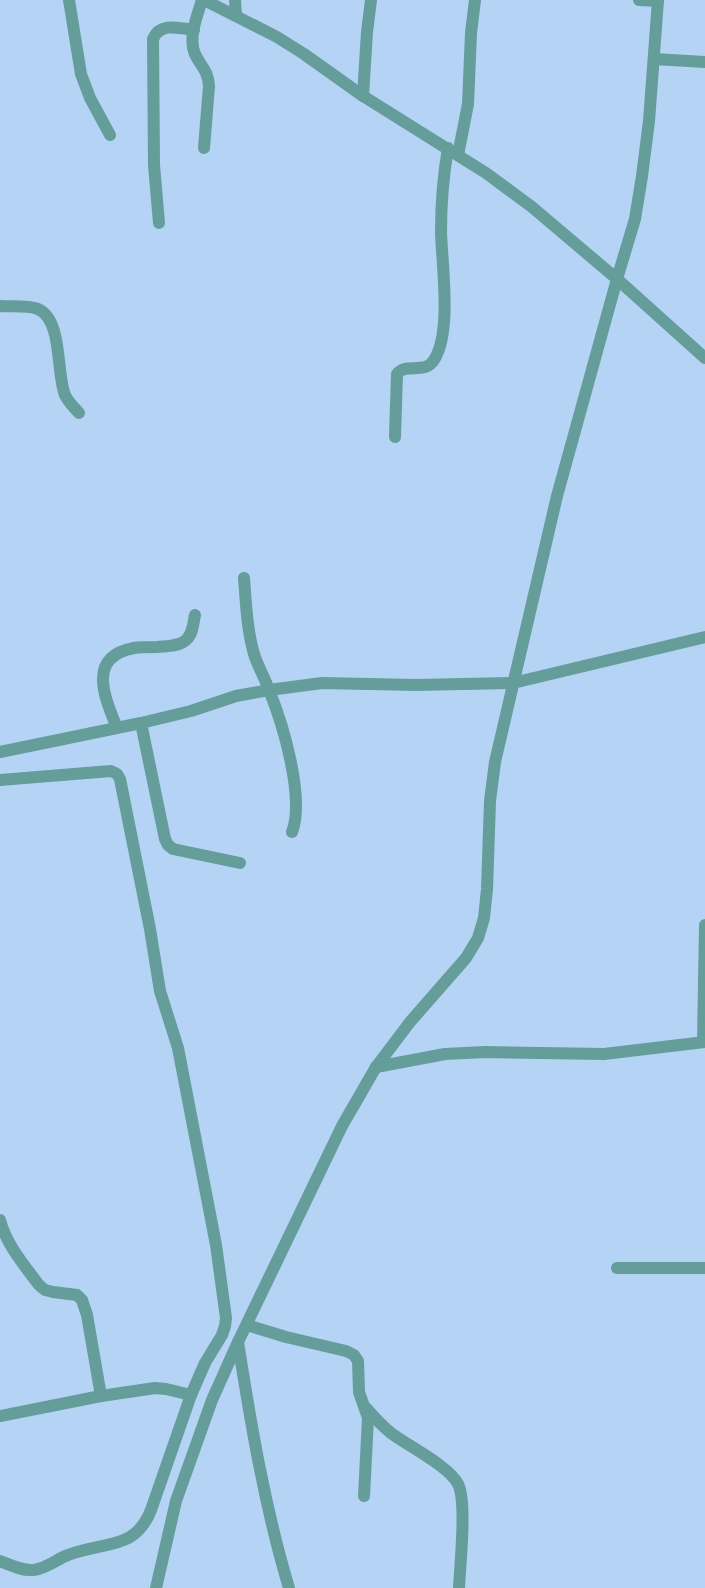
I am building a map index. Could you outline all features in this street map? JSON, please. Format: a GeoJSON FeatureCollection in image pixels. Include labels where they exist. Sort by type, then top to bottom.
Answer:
{"type":"FeatureCollection","features":[{"type":"Feature","properties":{"kind":"street"},"geometry":{"type":"LineString","coordinates":[[69,0],[81,74],[90,98],[110,134]]}},
{"type":"Feature","properties":{"kind":"street"},"geometry":{"type":"LineString","coordinates":[[204,148],[209,86],[208,77],[192,44],[203,0],[236,15],[304,54],[363,96],[486,173],[532,207],[704,356]]}},
{"type":"Feature","properties":{"kind":"street"},"geometry":{"type":"LineString","coordinates":[[235,0],[236,15]]}},
{"type":"Feature","properties":{"kind":"street"},"geometry":{"type":"LineString","coordinates":[[363,96],[371,0]]}},
{"type":"Feature","properties":{"kind":"street"},"geometry":{"type":"LineString","coordinates":[[395,438],[397,374],[404,369],[429,366],[434,361],[441,346],[445,309],[441,196],[468,104],[471,33],[475,0]]}},
{"type":"Feature","properties":{"kind":"street"},"geometry":{"type":"LineString","coordinates":[[156,1588],[176,1501],[212,1400],[342,1126],[376,1067],[410,1022],[466,958],[478,938],[484,918],[488,889],[490,801],[495,762],[533,606],[557,496],[635,219],[642,176],[658,0],[639,0]]}},
{"type":"Feature","properties":{"kind":"street"},"geometry":{"type":"LineString","coordinates":[[159,223],[154,165],[153,39],[161,29],[169,27],[194,30]]}},
{"type":"Feature","properties":{"kind":"street"},"geometry":{"type":"LineString","coordinates":[[654,59],[705,62]]}},
{"type":"Feature","properties":{"kind":"street"},"geometry":{"type":"LineString","coordinates":[[0,306],[25,307],[39,310],[49,318],[55,333],[63,390],[70,403],[79,413]]}},
{"type":"Feature","properties":{"kind":"street"},"geometry":{"type":"LineString","coordinates":[[244,578],[255,658],[269,690],[285,740],[296,798],[296,824],[292,832]]}},
{"type":"Feature","properties":{"kind":"street"},"geometry":{"type":"LineString","coordinates":[[117,728],[104,692],[102,677],[104,668],[109,660],[120,652],[134,648],[178,645],[187,640],[192,632],[195,615]]}},
{"type":"Feature","properties":{"kind":"street"},"geometry":{"type":"LineString","coordinates":[[0,752],[141,724],[191,711],[236,696],[269,690],[322,684],[513,683],[705,637]]}},
{"type":"Feature","properties":{"kind":"street"},"geometry":{"type":"LineString","coordinates":[[141,724],[165,839],[168,845],[173,849],[240,863]]}},
{"type":"Feature","properties":{"kind":"street"},"geometry":{"type":"LineString","coordinates":[[0,780],[111,771],[117,774],[120,779],[150,929],[160,991],[178,1048],[216,1245],[226,1318],[222,1335],[205,1362],[191,1395],[151,1510],[140,1531],[127,1539],[67,1555],[35,1570],[20,1568],[0,1561]]}},
{"type":"Feature","properties":{"kind":"street"},"geometry":{"type":"LineString","coordinates":[[376,1067],[445,1054],[485,1052],[604,1054],[704,1042],[705,925]]}},
{"type":"Feature","properties":{"kind":"street"},"geometry":{"type":"LineString","coordinates":[[0,1220],[4,1234],[39,1285],[45,1290],[52,1292],[77,1295],[82,1300],[87,1315],[101,1396]]}},
{"type":"Feature","properties":{"kind":"street"},"geometry":{"type":"LineString","coordinates":[[617,1268],[705,1268]]}},
{"type":"Feature","properties":{"kind":"street"},"geometry":{"type":"LineString","coordinates":[[246,1325],[286,1337],[346,1351],[354,1355],[358,1361],[359,1392],[366,1408],[368,1431],[364,1496]]}},
{"type":"Feature","properties":{"kind":"street"},"geometry":{"type":"LineString","coordinates":[[238,1342],[265,1494],[289,1588]]}},
{"type":"Feature","properties":{"kind":"street"},"geometry":{"type":"LineString","coordinates":[[0,1416],[101,1396],[154,1388],[191,1395]]}},
{"type":"Feature","properties":{"kind":"street"},"geometry":{"type":"LineString","coordinates":[[366,1408],[390,1432],[445,1469],[459,1485],[462,1493],[459,1588]]}}]}
